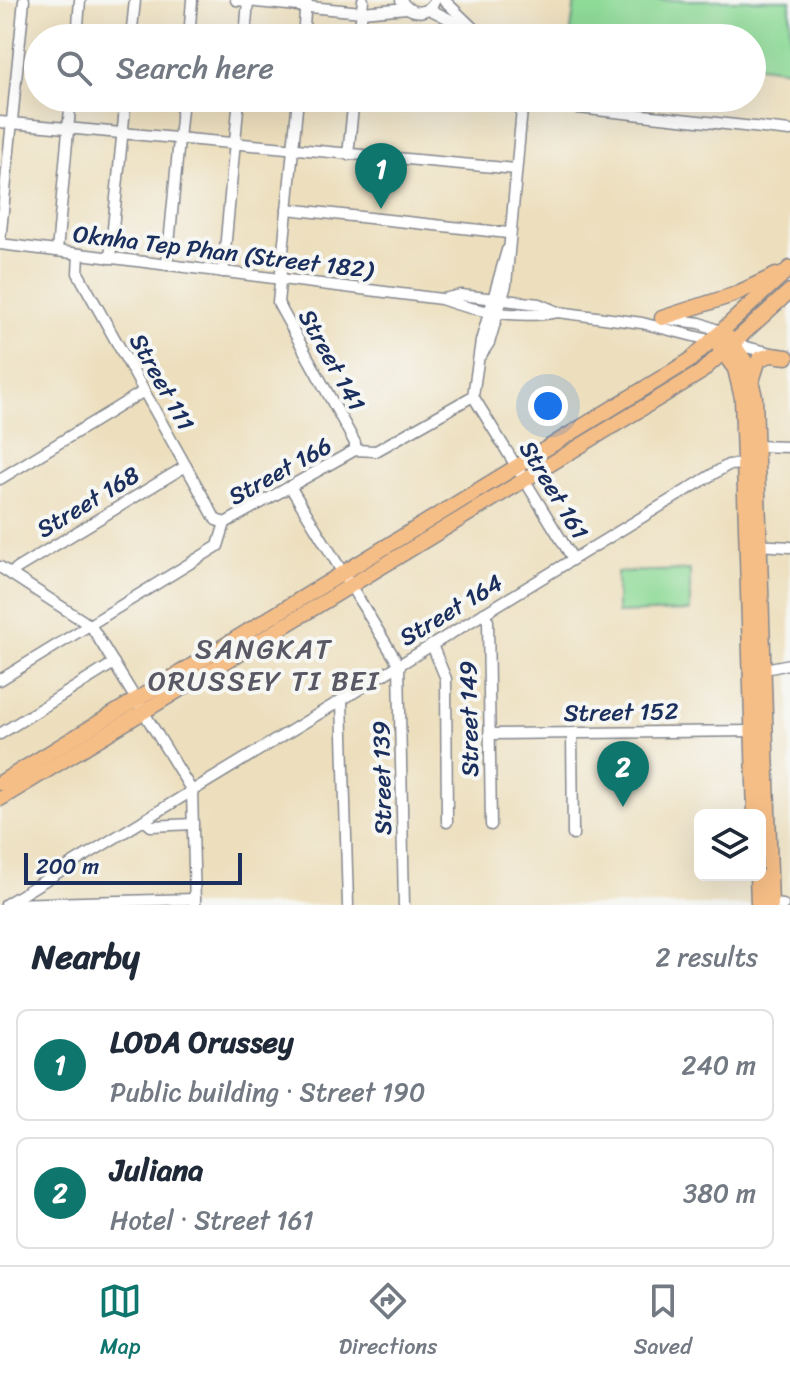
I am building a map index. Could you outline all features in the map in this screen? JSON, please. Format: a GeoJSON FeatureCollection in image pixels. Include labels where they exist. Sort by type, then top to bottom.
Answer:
{"type":"FeatureCollection","features":[{"type":"Feature","properties":{"kind":"main road"},"geometry":{"type":"LineString","coordinates":[[662,318],[733,295],[790,268]]}},
{"type":"Feature","properties":{"kind":"main road"},"geometry":{"type":"LineString","coordinates":[[0,799],[140,706],[520,474],[718,337],[790,268]]}},
{"type":"Feature","properties":{"kind":"main road"},"geometry":{"type":"LineString","coordinates":[[520,474],[648,406],[730,349],[790,291]]}},
{"type":"Feature","properties":{"kind":"main road"},"geometry":{"type":"LineString","coordinates":[[718,337],[730,349],[753,386]]}},
{"type":"Feature","properties":{"kind":"main road"},"geometry":{"type":"LineString","coordinates":[[730,349],[741,389],[750,446],[757,670],[771,905]]}},
{"type":"Feature","properties":{"kind":"main road"},"geometry":{"type":"LineString","coordinates":[[750,446],[753,369],[759,359],[771,355],[788,357]]}},
{"type":"Feature","properties":{"kind":"main road"},"geometry":{"type":"LineString","coordinates":[[639,392],[648,406]]}},
{"type":"Feature","properties":{"kind":"main road"},"geometry":{"type":"LineString","coordinates":[[755,809],[752,731],[757,670]]}},
{"type":"Feature","properties":{"kind":"main road"},"geometry":{"type":"LineString","coordinates":[[0,783],[140,706]]}},
{"type":"Feature","properties":{"kind":"main road"},"geometry":{"type":"LineString","coordinates":[[760,881],[771,905]]}},
{"type":"Feature","properties":{"kind":"street"},"geometry":{"type":"LineString","coordinates":[[0,242],[6,122],[24,0]]}},
{"type":"Feature","properties":{"kind":"street"},"geometry":{"type":"LineString","coordinates":[[78,24],[80,0]]}},
{"type":"Feature","properties":{"kind":"street"},"geometry":{"type":"LineString","coordinates":[[132,24],[135,0]]}},
{"type":"Feature","properties":{"kind":"street"},"geometry":{"type":"LineString","coordinates":[[190,24],[192,0]]}},
{"type":"Feature","properties":{"kind":"street"},"geometry":{"type":"LineString","coordinates":[[236,0],[363,6],[404,4],[416,12],[432,4],[464,24]]}},
{"type":"Feature","properties":{"kind":"street"},"geometry":{"type":"LineString","coordinates":[[246,24],[248,0]]}},
{"type":"Feature","properties":{"kind":"street"},"geometry":{"type":"LineString","coordinates":[[444,0],[469,24]]}},
{"type":"Feature","properties":{"kind":"street"},"geometry":{"type":"LineString","coordinates":[[452,0],[467,22]]}},
{"type":"Feature","properties":{"kind":"street"},"geometry":{"type":"LineString","coordinates":[[304,24],[306,3]]}},
{"type":"Feature","properties":{"kind":"street"},"geometry":{"type":"LineString","coordinates":[[57,251],[70,112]]}},
{"type":"Feature","properties":{"kind":"street"},"geometry":{"type":"LineString","coordinates":[[110,258],[124,112]]}},
{"type":"Feature","properties":{"kind":"street"},"geometry":{"type":"LineString","coordinates":[[167,265],[182,112]]}},
{"type":"Feature","properties":{"kind":"street"},"geometry":{"type":"LineString","coordinates":[[223,272],[238,112]]}},
{"type":"Feature","properties":{"kind":"street","name":"Street 141"},"geometry":{"type":"LineString","coordinates":[[297,112],[278,303],[355,443],[355,450]]}},
{"type":"Feature","properties":{"kind":"street"},"geometry":{"type":"LineString","coordinates":[[348,155],[353,112]]}},
{"type":"Feature","properties":{"kind":"street"},"geometry":{"type":"LineString","coordinates":[[473,396],[481,341],[508,267],[508,233],[522,112]]}},
{"type":"Feature","properties":{"kind":"street"},"geometry":{"type":"LineString","coordinates":[[626,112],[790,131]]}},
{"type":"Feature","properties":{"kind":"street"},"geometry":{"type":"LineString","coordinates":[[6,122],[516,169]]}},
{"type":"Feature","properties":{"kind":"street"},"geometry":{"type":"LineString","coordinates":[[287,209],[508,233]]}},
{"type":"Feature","properties":{"kind":"street","name":"Oknha Tep Phan (Street 182)"},"geometry":{"type":"LineString","coordinates":[[0,242],[441,299],[494,311],[538,316],[558,312]]}},
{"type":"Feature","properties":{"kind":"street","name":"Street 111"},"geometry":{"type":"LineString","coordinates":[[79,254],[78,273],[216,520],[225,523]]}},
{"type":"Feature","properties":{"kind":"street","name":"Oknha Tep Phan (Street 182)"},"geometry":{"type":"LineString","coordinates":[[441,299],[461,295],[539,304],[558,312],[718,337]]}},
{"type":"Feature","properties":{"kind":"street","name":"Oknha Tep Phan (Street 182)"},"geometry":{"type":"LineString","coordinates":[[642,323],[662,318],[700,323],[718,337]]}},
{"type":"Feature","properties":{"kind":"street"},"geometry":{"type":"LineString","coordinates":[[730,349],[788,357]]}},
{"type":"Feature","properties":{"kind":"street"},"geometry":{"type":"LineString","coordinates":[[0,479],[144,391]]}},
{"type":"Feature","properties":{"kind":"street","name":"Street 166"},"geometry":{"type":"LineString","coordinates":[[0,680],[218,546],[225,523],[355,450],[376,451],[473,396]]}},
{"type":"Feature","properties":{"kind":"street","name":"Street 161"},"geometry":{"type":"LineString","coordinates":[[473,396],[573,559]]}},
{"type":"Feature","properties":{"kind":"street"},"geometry":{"type":"LineString","coordinates":[[750,446],[790,447]]}},
{"type":"Feature","properties":{"kind":"street","name":"Street 164"},"geometry":{"type":"LineString","coordinates":[[3,904],[728,465],[751,464]]}},
{"type":"Feature","properties":{"kind":"street","name":"Street 168"},"geometry":{"type":"LineString","coordinates":[[12,575],[16,569],[186,466]]}},
{"type":"Feature","properties":{"kind":"street"},"geometry":{"type":"LineString","coordinates":[[291,488],[399,665]]}},
{"type":"Feature","properties":{"kind":"street"},"geometry":{"type":"LineString","coordinates":[[753,545],[790,547]]}},
{"type":"Feature","properties":{"kind":"street"},"geometry":{"type":"LineString","coordinates":[[0,567],[91,626],[192,791],[195,902],[3,904]]}},
{"type":"Feature","properties":{"kind":"street","name":"Street 149"},"geometry":{"type":"LineString","coordinates":[[484,613],[488,621],[491,825]]}},
{"type":"Feature","properties":{"kind":"street"},"geometry":{"type":"LineString","coordinates":[[432,645],[446,679],[447,822]]}},
{"type":"Feature","properties":{"kind":"street"},"geometry":{"type":"LineString","coordinates":[[0,734],[114,663]]}},
{"type":"Feature","properties":{"kind":"street"},"geometry":{"type":"LineString","coordinates":[[757,670],[790,664]]}},
{"type":"Feature","properties":{"kind":"street","name":"Street 139"},"geometry":{"type":"LineString","coordinates":[[399,665],[404,905]]}},
{"type":"Feature","properties":{"kind":"street"},"geometry":{"type":"LineString","coordinates":[[342,700],[348,905]]}},
{"type":"Feature","properties":{"kind":"street","name":"Street 152"},"geometry":{"type":"LineString","coordinates":[[489,734],[752,731]]}},
{"type":"Feature","properties":{"kind":"street"},"geometry":{"type":"LineString","coordinates":[[572,733],[573,835]]}},
{"type":"Feature","properties":{"kind":"street"},"geometry":{"type":"LineString","coordinates":[[144,820],[151,826],[193,824]]}},
{"type":"Feature","properties":{"kind":"street"},"geometry":{"type":"LineString","coordinates":[[38,885],[48,903]]}},
{"type":"Feature","properties":{"kind":"green space"},"geometry":{"type":"Polygon","coordinates":[[[575,0],[790,0],[790,70],[766,67],[766,24],[572,24],[575,0]]]}},
{"type":"Feature","properties":{"kind":"green space"},"geometry":{"type":"Polygon","coordinates":[[[690,570],[690,611],[617,613],[617,572],[690,570]]]}},
{"type":"Feature","properties":{"kind":"place","name":"LODA Orussey"},"geometry":{"type":"Point","coordinates":[381,209]}},
{"type":"Feature","properties":{"kind":"place","name":"Juliana"},"geometry":{"type":"Point","coordinates":[623,807]}},
{"type":"Feature","properties":{"kind":"district","name":"SANGKAT ORUSSEY TI BEI"},"geometry":{"type":"Point","coordinates":[264,664]}}]}
